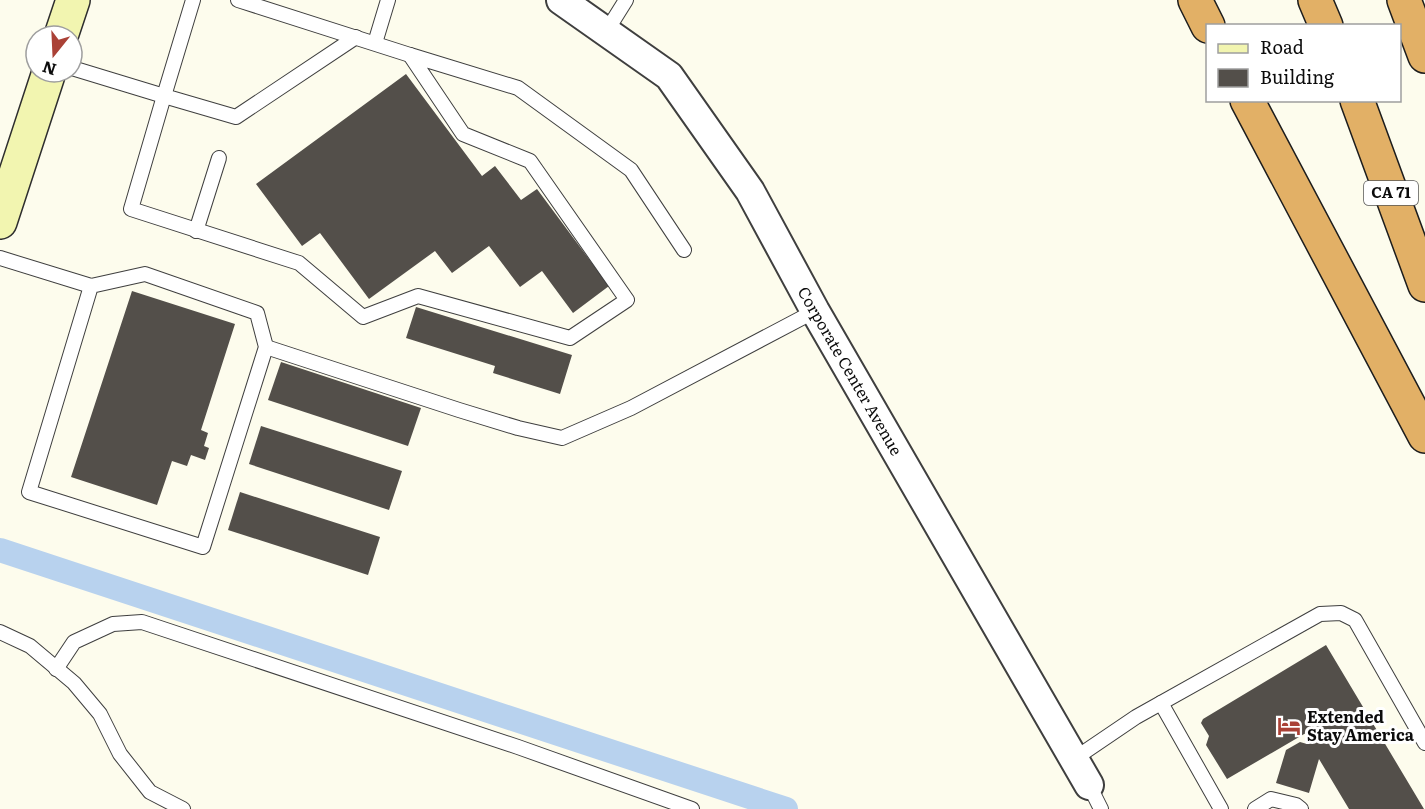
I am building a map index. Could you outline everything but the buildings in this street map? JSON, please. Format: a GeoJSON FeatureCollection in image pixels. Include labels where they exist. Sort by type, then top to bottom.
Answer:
{"type":"FeatureCollection","features":[{"type":"Feature","properties":{"kind":"highway"},"geometry":{"type":"LineString","coordinates":[[1195,0],[1207,24]]}},
{"type":"Feature","properties":{"kind":"highway"},"geometry":{"type":"LineString","coordinates":[[1315,0],[1325,24]]}},
{"type":"Feature","properties":{"kind":"highway"},"geometry":{"type":"LineString","coordinates":[[1404,0],[1425,56]]}},
{"type":"Feature","properties":{"kind":"highway"},"geometry":{"type":"LineString","coordinates":[[1248,102],[1425,436]]}},
{"type":"Feature","properties":{"kind":"highway","name":"CA 71"},"geometry":{"type":"LineString","coordinates":[[1358,102],[1425,285]]}},
{"type":"Feature","properties":{"kind":"main road"},"geometry":{"type":"LineString","coordinates":[[65,24],[73,0]]}},
{"type":"Feature","properties":{"kind":"main road"},"geometry":{"type":"LineString","coordinates":[[0,222],[45,84]]}},
{"type":"Feature","properties":{"kind":"street","name":"Corporate Center Avenue"},"geometry":{"type":"LineString","coordinates":[[561,0],[669,76],[750,191],[815,311],[1095,797]]}},
{"type":"Feature","properties":{"kind":"lane"},"geometry":{"type":"LineString","coordinates":[[193,0],[131,209],[299,263],[363,317],[418,296],[570,338],[627,300],[530,161],[463,134],[410,55]]}},
{"type":"Feature","properties":{"kind":"lane"},"geometry":{"type":"LineString","coordinates":[[238,0],[518,88],[631,170],[684,250]]}},
{"type":"Feature","properties":{"kind":"lane"},"geometry":{"type":"LineString","coordinates":[[375,44],[388,0]]}},
{"type":"Feature","properties":{"kind":"lane"},"geometry":{"type":"LineString","coordinates":[[606,32],[626,0]]}},
{"type":"Feature","properties":{"kind":"lane"},"geometry":{"type":"LineString","coordinates":[[84,72],[236,117],[356,37]]}},
{"type":"Feature","properties":{"kind":"lane"},"geometry":{"type":"LineString","coordinates":[[196,231],[219,158]]}},
{"type":"Feature","properties":{"kind":"lane"},"geometry":{"type":"LineString","coordinates":[[0,258],[90,286],[145,274],[257,313],[266,347],[203,547],[29,492],[90,286]]}},
{"type":"Feature","properties":{"kind":"lane"},"geometry":{"type":"LineString","coordinates":[[266,347],[459,410],[518,428],[562,438],[631,408],[815,311]]}},
{"type":"Feature","properties":{"kind":"lane"},"geometry":{"type":"LineString","coordinates":[[1074,759],[1136,717],[1320,614],[1341,613],[1355,620],[1425,743]]}},
{"type":"Feature","properties":{"kind":"lane"},"geometry":{"type":"LineString","coordinates":[[56,669],[74,642],[113,624],[142,622],[519,747],[692,809]]}},
{"type":"Feature","properties":{"kind":"lane"},"geometry":{"type":"LineString","coordinates":[[0,632],[30,646],[74,683],[100,714],[120,754],[150,792],[183,809]]}},
{"type":"Feature","properties":{"kind":"lane"},"geometry":{"type":"LineString","coordinates":[[1161,704],[1221,809]]}},
{"type":"Feature","properties":{"kind":"lane"},"geometry":{"type":"LineString","coordinates":[[1255,809],[1270,799],[1301,809]]}},
{"type":"Feature","properties":{"kind":"waterway"},"geometry":{"type":"LineString","coordinates":[[0,550],[786,809]]}},
{"type":"Feature","properties":{"kind":"place","name":"Extended Stay America"},"geometry":{"type":"Point","coordinates":[1289,726]}}]}
